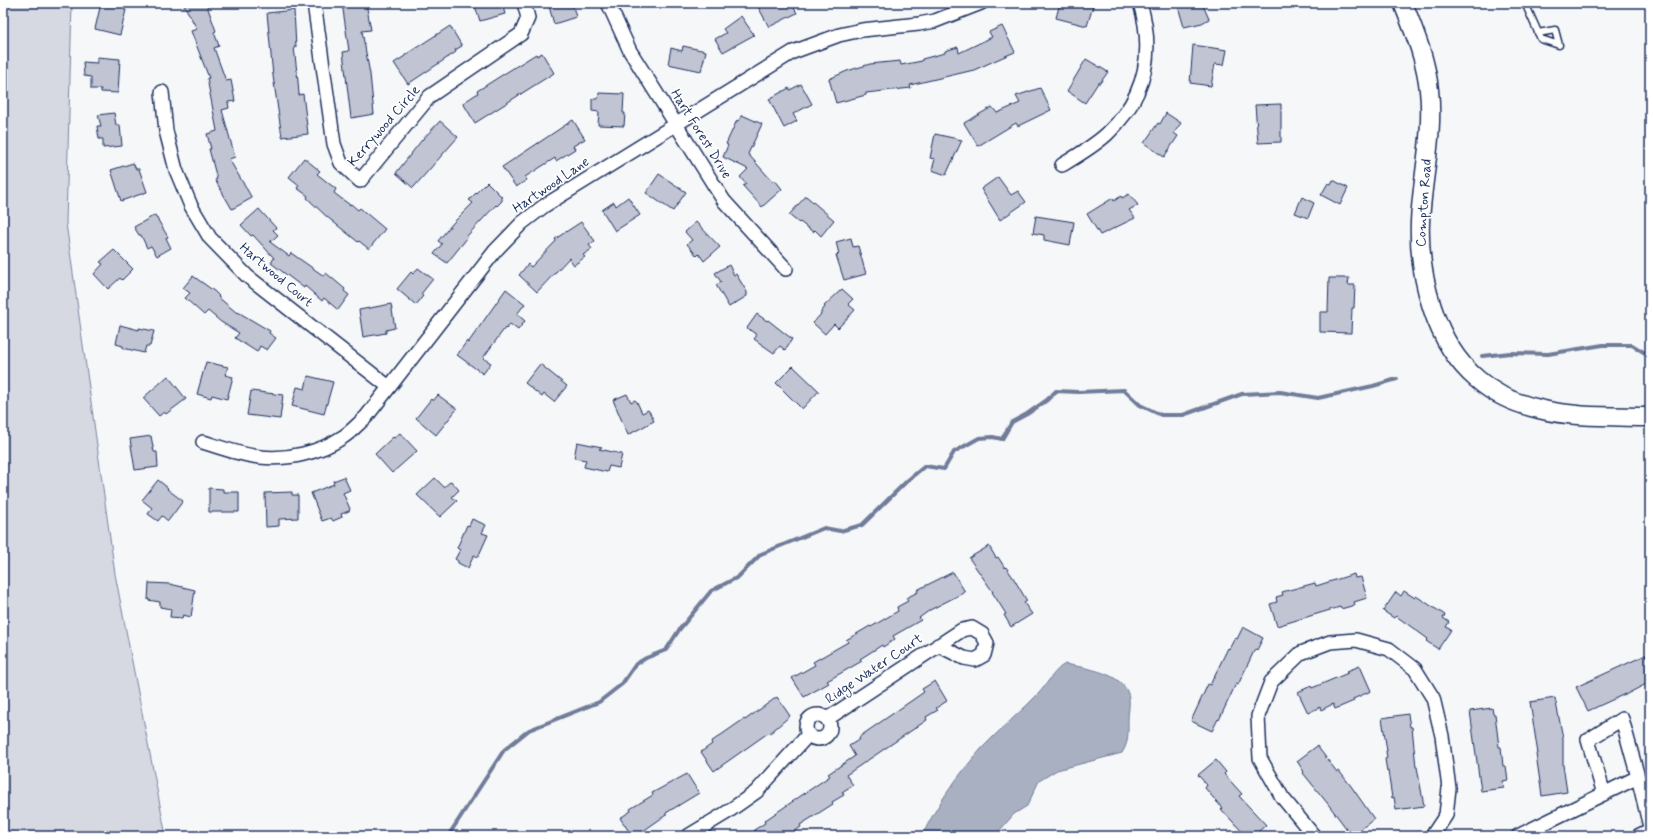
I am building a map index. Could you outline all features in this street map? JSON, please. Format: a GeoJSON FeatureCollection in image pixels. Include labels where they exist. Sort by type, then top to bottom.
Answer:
{"type":"FeatureCollection","features":[{"type":"Feature","properties":{"kind":"main road","name":"Compton Road"},"geometry":{"type":"LineString","coordinates":[[1403,3],[1423,59],[1429,89],[1430,110],[1428,153],[1420,221],[1421,262],[1425,283],[1434,314],[1450,346],[1466,368],[1476,378],[1499,394],[1513,401],[1537,409],[1562,414],[1650,417]]}},
{"type":"Feature","properties":{"kind":"street","name":"Kerrywood Circle"},"geometry":{"type":"LineString","coordinates":[[314,3],[334,144],[341,163],[360,181],[430,96],[521,34],[528,18],[524,3]]}},
{"type":"Feature","properties":{"kind":"street","name":"Hart Forest Drive"},"geometry":{"type":"LineString","coordinates":[[608,3],[630,51],[724,201],[786,269]]}},
{"type":"Feature","properties":{"kind":"street","name":"Hartwood Lane"},"geometry":{"type":"LineString","coordinates":[[203,442],[260,457],[279,458],[304,454],[319,449],[343,437],[366,417],[495,251],[522,223],[544,206],[793,52],[839,35],[862,30],[935,21],[981,3]]}},
{"type":"Feature","properties":{"kind":"street"},"geometry":{"type":"LineString","coordinates":[[1062,165],[1106,135],[1120,120],[1137,94],[1142,81],[1147,51],[1145,20],[1140,3]]}},
{"type":"Feature","properties":{"kind":"street","name":"Hartwood Court"},"geometry":{"type":"LineString","coordinates":[[162,92],[166,131],[176,170],[191,206],[210,238],[247,276],[389,387]]}},
{"type":"Feature","properties":{"kind":"street"},"geometry":{"type":"LineString","coordinates":[[1314,836],[1282,797],[1260,758],[1258,716],[1271,682],[1301,653],[1330,642],[1356,640],[1389,649],[1415,669],[1433,698],[1442,736],[1449,788],[1446,815],[1432,836]]}},
{"type":"Feature","properties":{"kind":"street","name":"Ridge Water Court"},"geometry":{"type":"LineString","coordinates":[[688,836],[726,814],[756,792],[808,735],[814,739],[820,740],[826,737],[830,732],[830,725],[827,719],[938,645]]}},
{"type":"Feature","properties":{"kind":"street"},"geometry":{"type":"LineString","coordinates":[[1604,794],[1588,740],[1622,719],[1650,828],[1638,836]]}},
{"type":"Feature","properties":{"kind":"street"},"geometry":{"type":"LineString","coordinates":[[1518,836],[1638,777]]}},
{"type":"Feature","properties":{"kind":"lane"},"geometry":{"type":"LineString","coordinates":[[1525,3],[1538,33]]}},
{"type":"Feature","properties":{"kind":"shaded area"},"geometry":{"type":"Polygon","coordinates":[[[3,3],[72,3],[66,223],[115,574],[166,836],[3,836],[3,3]]]}},
{"type":"Feature","properties":{"kind":"water"},"geometry":{"type":"Polygon","coordinates":[[[1065,664],[1104,673],[1121,683],[1126,690],[1129,698],[1128,733],[1126,745],[1122,753],[1057,770],[1039,781],[1027,806],[1014,814],[995,836],[922,836],[942,801],[973,758],[1039,693],[1054,673],[1065,664]]]}},
{"type":"Feature","properties":{"kind":"building"},"geometry":{"type":"Polygon","coordinates":[[[101,3],[125,3],[124,10],[126,10],[120,35],[95,29],[101,3]]]}},
{"type":"Feature","properties":{"kind":"building"},"geometry":{"type":"Polygon","coordinates":[[[183,3],[206,3],[216,31],[214,32],[219,46],[214,48],[226,81],[231,80],[235,101],[228,102],[229,108],[222,110],[235,157],[229,159],[252,198],[232,209],[215,180],[217,179],[209,149],[211,149],[207,134],[217,131],[207,78],[209,78],[191,31],[197,29],[183,3]]]}},
{"type":"Feature","properties":{"kind":"building"},"geometry":{"type":"Polygon","coordinates":[[[342,3],[366,3],[371,30],[362,31],[370,74],[374,114],[351,118],[343,52],[349,51],[342,3]]]}},
{"type":"Feature","properties":{"kind":"building"},"geometry":{"type":"Polygon","coordinates":[[[474,3],[502,3],[505,14],[480,21],[474,3]]]}},
{"type":"Feature","properties":{"kind":"building"},"geometry":{"type":"Polygon","coordinates":[[[548,3],[572,3],[576,17],[554,24],[548,3]]]}},
{"type":"Feature","properties":{"kind":"building"},"geometry":{"type":"Polygon","coordinates":[[[756,3],[791,3],[797,13],[769,27],[756,3]]]}},
{"type":"Feature","properties":{"kind":"building"},"geometry":{"type":"Polygon","coordinates":[[[1060,3],[1094,3],[1087,26],[1056,18],[1060,3]]]}},
{"type":"Feature","properties":{"kind":"building"},"geometry":{"type":"Polygon","coordinates":[[[1177,3],[1202,3],[1209,19],[1202,23],[1184,27],[1177,3]]]}},
{"type":"Feature","properties":{"kind":"building"},"geometry":{"type":"Polygon","coordinates":[[[294,10],[296,47],[294,47],[299,95],[303,94],[308,134],[282,137],[273,76],[267,13],[294,10]]]}},
{"type":"Feature","properties":{"kind":"building"},"geometry":{"type":"Polygon","coordinates":[[[741,16],[754,35],[723,52],[715,39],[726,33],[723,29],[741,16]]]}},
{"type":"Feature","properties":{"kind":"building"},"geometry":{"type":"Polygon","coordinates":[[[450,26],[462,46],[455,50],[456,52],[408,84],[394,63],[450,26]]]}},
{"type":"Feature","properties":{"kind":"building"},"geometry":{"type":"Polygon","coordinates":[[[1002,26],[1015,52],[974,70],[910,85],[911,88],[866,93],[866,95],[836,103],[829,79],[847,71],[870,64],[900,61],[901,65],[922,61],[922,59],[945,53],[945,51],[958,47],[959,53],[992,37],[989,32],[1002,26]]]}},
{"type":"Feature","properties":{"kind":"building"},"geometry":{"type":"Polygon","coordinates":[[[1193,45],[1227,50],[1224,65],[1215,64],[1211,86],[1190,83],[1193,45]]]}},
{"type":"Feature","properties":{"kind":"building"},"geometry":{"type":"Polygon","coordinates":[[[683,46],[706,51],[701,71],[668,64],[671,48],[682,51],[683,46]]]}},
{"type":"Feature","properties":{"kind":"building"},"geometry":{"type":"Polygon","coordinates":[[[542,53],[554,73],[475,123],[463,103],[478,93],[477,91],[499,77],[536,54],[537,56],[542,53]]]}},
{"type":"Feature","properties":{"kind":"building"},"geometry":{"type":"Polygon","coordinates":[[[97,57],[120,59],[118,93],[101,92],[101,89],[91,89],[91,77],[84,76],[83,62],[97,63],[97,57]]]}},
{"type":"Feature","properties":{"kind":"building"},"geometry":{"type":"Polygon","coordinates":[[[1086,59],[1108,72],[1100,83],[1098,83],[1085,103],[1067,91],[1086,59]]]}},
{"type":"Feature","properties":{"kind":"building"},"geometry":{"type":"Polygon","coordinates":[[[801,84],[812,104],[793,114],[797,121],[784,128],[769,99],[789,88],[790,90],[801,84]]]}},
{"type":"Feature","properties":{"kind":"building"},"geometry":{"type":"Polygon","coordinates":[[[1040,88],[1051,110],[1018,126],[1016,123],[978,146],[964,123],[992,107],[997,113],[1020,103],[1016,96],[1040,88]]]}},
{"type":"Feature","properties":{"kind":"building"},"geometry":{"type":"Polygon","coordinates":[[[599,93],[624,94],[624,126],[598,125],[599,112],[592,111],[592,99],[598,99],[599,93]]]}},
{"type":"Feature","properties":{"kind":"building"},"geometry":{"type":"Polygon","coordinates":[[[1281,104],[1281,142],[1258,143],[1255,105],[1281,104]]]}},
{"type":"Feature","properties":{"kind":"building"},"geometry":{"type":"Polygon","coordinates":[[[114,113],[116,125],[120,125],[122,146],[103,148],[103,139],[99,139],[97,126],[101,126],[98,115],[114,113]]]}},
{"type":"Feature","properties":{"kind":"building"},"geometry":{"type":"Polygon","coordinates":[[[1166,113],[1181,123],[1174,133],[1178,136],[1164,157],[1144,143],[1158,123],[1160,124],[1166,113]]]}},
{"type":"Feature","properties":{"kind":"building"},"geometry":{"type":"Polygon","coordinates":[[[742,115],[762,124],[748,154],[773,182],[775,180],[782,189],[762,207],[743,186],[746,184],[740,177],[748,169],[723,157],[728,145],[726,144],[737,120],[739,121],[742,115]]]}},
{"type":"Feature","properties":{"kind":"building"},"geometry":{"type":"Polygon","coordinates":[[[573,120],[585,139],[573,146],[575,149],[556,161],[555,158],[525,177],[527,180],[516,187],[502,167],[573,120]]]}},
{"type":"Feature","properties":{"kind":"building"},"geometry":{"type":"Polygon","coordinates":[[[440,121],[458,137],[413,188],[396,173],[421,141],[440,121]]]}},
{"type":"Feature","properties":{"kind":"building"},"geometry":{"type":"Polygon","coordinates":[[[935,134],[962,140],[946,175],[932,170],[935,159],[930,158],[935,134]]]}},
{"type":"Feature","properties":{"kind":"building"},"geometry":{"type":"Polygon","coordinates":[[[304,158],[320,171],[317,174],[336,189],[334,193],[358,210],[360,208],[385,229],[369,249],[326,216],[307,198],[308,196],[297,188],[299,185],[289,177],[304,158]]]}},
{"type":"Feature","properties":{"kind":"building"},"geometry":{"type":"Polygon","coordinates":[[[133,163],[136,169],[139,169],[147,192],[121,201],[111,170],[133,163]]]}},
{"type":"Feature","properties":{"kind":"building"},"geometry":{"type":"Polygon","coordinates":[[[659,174],[686,192],[673,211],[646,193],[659,174]]]}},
{"type":"Feature","properties":{"kind":"building"},"geometry":{"type":"Polygon","coordinates":[[[998,177],[1011,195],[1018,191],[1026,202],[1000,220],[981,189],[998,177]]]}},
{"type":"Feature","properties":{"kind":"building"},"geometry":{"type":"Polygon","coordinates":[[[1333,180],[1348,188],[1340,205],[1321,195],[1328,183],[1331,184],[1333,180]]]}},
{"type":"Feature","properties":{"kind":"building"},"geometry":{"type":"Polygon","coordinates":[[[487,182],[502,197],[502,201],[497,206],[496,205],[467,236],[468,237],[447,263],[434,254],[442,244],[438,241],[452,224],[473,203],[469,200],[487,182]]]}},
{"type":"Feature","properties":{"kind":"building"},"geometry":{"type":"Polygon","coordinates":[[[1129,194],[1138,205],[1129,210],[1135,218],[1100,235],[1087,214],[1113,198],[1114,201],[1121,196],[1122,198],[1129,194]]]}},
{"type":"Feature","properties":{"kind":"building"},"geometry":{"type":"Polygon","coordinates":[[[806,196],[834,220],[821,236],[815,230],[813,232],[789,215],[806,196]]]}},
{"type":"Feature","properties":{"kind":"building"},"geometry":{"type":"Polygon","coordinates":[[[628,197],[640,215],[615,231],[602,210],[614,202],[616,206],[628,197]]]}},
{"type":"Feature","properties":{"kind":"building"},"geometry":{"type":"Polygon","coordinates":[[[1302,197],[1314,203],[1308,218],[1295,213],[1302,197]]]}},
{"type":"Feature","properties":{"kind":"building"},"geometry":{"type":"Polygon","coordinates":[[[259,209],[276,228],[273,230],[278,235],[270,242],[289,256],[291,253],[324,276],[326,273],[345,289],[344,291],[349,295],[338,310],[324,298],[322,301],[305,286],[304,288],[271,263],[274,258],[253,235],[251,236],[241,225],[259,209]]]}},
{"type":"Feature","properties":{"kind":"building"},"geometry":{"type":"Polygon","coordinates":[[[155,215],[168,237],[166,238],[171,248],[157,256],[151,246],[147,248],[141,235],[139,235],[134,227],[155,215]]]}},
{"type":"Feature","properties":{"kind":"building"},"geometry":{"type":"Polygon","coordinates":[[[1036,216],[1074,222],[1070,245],[1044,240],[1044,235],[1033,233],[1036,216]]]}},
{"type":"Feature","properties":{"kind":"building"},"geometry":{"type":"Polygon","coordinates":[[[581,222],[595,241],[589,245],[592,249],[583,255],[585,257],[574,265],[569,258],[537,292],[519,275],[528,264],[531,267],[556,241],[555,239],[581,222]]]}},
{"type":"Feature","properties":{"kind":"building"},"geometry":{"type":"Polygon","coordinates":[[[696,222],[720,247],[704,261],[699,254],[697,256],[687,244],[692,240],[685,232],[696,222]]]}},
{"type":"Feature","properties":{"kind":"building"},"geometry":{"type":"Polygon","coordinates":[[[851,238],[853,247],[858,246],[866,274],[844,280],[836,255],[839,254],[836,242],[851,238]]]}},
{"type":"Feature","properties":{"kind":"building"},"geometry":{"type":"Polygon","coordinates":[[[114,250],[133,269],[122,280],[120,278],[108,289],[94,274],[103,264],[100,262],[114,250]]]}},
{"type":"Feature","properties":{"kind":"building"},"geometry":{"type":"Polygon","coordinates":[[[729,265],[734,275],[736,274],[747,292],[747,296],[729,307],[716,285],[721,282],[715,273],[729,265]]]}},
{"type":"Feature","properties":{"kind":"building"},"geometry":{"type":"Polygon","coordinates":[[[418,268],[433,279],[421,294],[423,296],[416,305],[397,289],[411,272],[413,274],[418,268]]]}},
{"type":"Feature","properties":{"kind":"building"},"geometry":{"type":"Polygon","coordinates":[[[193,276],[214,291],[219,296],[218,297],[237,313],[238,312],[270,331],[269,333],[276,338],[267,350],[260,346],[257,352],[235,338],[239,333],[221,322],[208,311],[204,315],[185,298],[190,293],[183,288],[193,276]]]}},
{"type":"Feature","properties":{"kind":"building"},"geometry":{"type":"Polygon","coordinates":[[[1329,278],[1349,278],[1348,285],[1355,285],[1351,333],[1320,332],[1320,312],[1328,312],[1329,278]]]}},
{"type":"Feature","properties":{"kind":"building"},"geometry":{"type":"Polygon","coordinates":[[[506,289],[525,304],[517,314],[525,321],[518,330],[510,324],[506,329],[505,328],[483,358],[491,363],[483,374],[457,355],[467,341],[468,343],[506,289]]]}},
{"type":"Feature","properties":{"kind":"building"},"geometry":{"type":"Polygon","coordinates":[[[842,289],[853,299],[848,304],[855,310],[838,328],[834,324],[825,334],[813,323],[821,314],[825,307],[824,306],[842,289]]]}},
{"type":"Feature","properties":{"kind":"building"},"geometry":{"type":"Polygon","coordinates":[[[391,304],[395,328],[386,330],[386,333],[363,337],[359,310],[391,304]]]}},
{"type":"Feature","properties":{"kind":"building"},"geometry":{"type":"Polygon","coordinates":[[[757,314],[767,321],[768,320],[792,339],[785,350],[780,346],[774,353],[754,339],[757,335],[747,328],[757,314]]]}},
{"type":"Feature","properties":{"kind":"building"},"geometry":{"type":"Polygon","coordinates":[[[120,325],[139,330],[139,328],[154,331],[150,346],[146,346],[144,353],[123,348],[123,346],[116,344],[120,325]]]}},
{"type":"Feature","properties":{"kind":"building"},"geometry":{"type":"Polygon","coordinates":[[[206,362],[228,367],[225,375],[233,377],[227,399],[212,395],[211,398],[197,394],[206,362]]]}},
{"type":"Feature","properties":{"kind":"building"},"geometry":{"type":"Polygon","coordinates":[[[540,364],[567,386],[554,402],[544,394],[542,397],[525,383],[540,364]]]}},
{"type":"Feature","properties":{"kind":"building"},"geometry":{"type":"Polygon","coordinates":[[[793,366],[819,391],[802,409],[776,383],[793,366]]]}},
{"type":"Feature","properties":{"kind":"building"},"geometry":{"type":"Polygon","coordinates":[[[168,376],[186,399],[166,414],[164,412],[159,416],[143,398],[168,376]]]}},
{"type":"Feature","properties":{"kind":"building"},"geometry":{"type":"Polygon","coordinates":[[[308,376],[333,382],[324,414],[292,406],[297,387],[305,389],[308,376]]]}},
{"type":"Feature","properties":{"kind":"building"},"geometry":{"type":"Polygon","coordinates":[[[251,391],[283,395],[280,419],[247,415],[251,391]]]}},
{"type":"Feature","properties":{"kind":"building"},"geometry":{"type":"Polygon","coordinates":[[[627,394],[631,402],[635,400],[637,402],[642,413],[648,410],[649,411],[654,421],[628,435],[613,400],[627,394]]]}},
{"type":"Feature","properties":{"kind":"building"},"geometry":{"type":"Polygon","coordinates":[[[438,395],[457,409],[436,435],[416,418],[431,399],[433,401],[438,395]]]}},
{"type":"Feature","properties":{"kind":"building"},"geometry":{"type":"Polygon","coordinates":[[[400,433],[417,451],[392,473],[375,454],[393,437],[394,438],[400,433]]]}},
{"type":"Feature","properties":{"kind":"building"},"geometry":{"type":"Polygon","coordinates":[[[151,436],[154,452],[157,452],[158,467],[135,470],[130,439],[151,436]]]}},
{"type":"Feature","properties":{"kind":"building"},"geometry":{"type":"Polygon","coordinates":[[[577,442],[602,447],[599,449],[622,454],[619,468],[609,466],[607,472],[584,467],[586,460],[574,458],[577,442]]]}},
{"type":"Feature","properties":{"kind":"building"},"geometry":{"type":"Polygon","coordinates":[[[344,477],[350,490],[343,493],[350,509],[349,511],[341,514],[342,517],[333,521],[331,518],[322,521],[311,493],[334,484],[333,481],[344,477]]]}},
{"type":"Feature","properties":{"kind":"building"},"geometry":{"type":"Polygon","coordinates":[[[435,478],[444,487],[451,481],[459,490],[452,497],[457,501],[440,517],[417,495],[435,478]]]}},
{"type":"Feature","properties":{"kind":"building"},"geometry":{"type":"Polygon","coordinates":[[[158,480],[183,501],[168,521],[162,516],[158,521],[148,514],[152,508],[142,500],[158,480]]]}},
{"type":"Feature","properties":{"kind":"building"},"geometry":{"type":"Polygon","coordinates":[[[209,488],[223,489],[223,492],[239,492],[239,512],[209,512],[209,488]]]}},
{"type":"Feature","properties":{"kind":"building"},"geometry":{"type":"Polygon","coordinates":[[[292,492],[292,495],[298,495],[298,518],[279,519],[279,526],[266,527],[265,493],[292,492]]]}},
{"type":"Feature","properties":{"kind":"building"},"geometry":{"type":"Polygon","coordinates":[[[472,519],[486,525],[482,533],[488,535],[478,557],[474,555],[468,568],[458,563],[455,559],[460,550],[457,548],[467,525],[469,526],[472,519]]]}},
{"type":"Feature","properties":{"kind":"building"},"geometry":{"type":"Polygon","coordinates":[[[989,546],[996,558],[998,557],[1014,579],[1027,601],[1024,603],[1032,614],[1011,627],[1004,615],[1006,614],[993,592],[969,558],[989,546]]]}},
{"type":"Feature","properties":{"kind":"building"},"geometry":{"type":"Polygon","coordinates":[[[953,572],[965,592],[930,610],[919,618],[921,620],[893,636],[895,639],[883,647],[882,645],[860,659],[862,661],[827,681],[829,683],[804,697],[792,678],[815,665],[813,662],[848,642],[846,640],[898,611],[897,607],[908,601],[906,598],[918,592],[917,590],[953,572]]]}},
{"type":"Feature","properties":{"kind":"building"},"geometry":{"type":"Polygon","coordinates":[[[1354,574],[1355,578],[1361,577],[1367,598],[1354,602],[1355,605],[1341,609],[1340,607],[1277,626],[1270,604],[1277,602],[1276,597],[1283,595],[1282,592],[1315,583],[1316,586],[1354,574]]]}},
{"type":"Feature","properties":{"kind":"building"},"geometry":{"type":"Polygon","coordinates":[[[149,583],[170,584],[195,590],[191,617],[183,615],[182,618],[170,617],[171,609],[160,607],[160,602],[148,600],[149,583]]]}},
{"type":"Feature","properties":{"kind":"building"},"geometry":{"type":"Polygon","coordinates":[[[1404,591],[1415,598],[1416,596],[1445,615],[1443,618],[1449,622],[1446,627],[1451,630],[1438,649],[1426,641],[1428,639],[1396,616],[1394,618],[1383,611],[1396,592],[1401,596],[1404,591]]]}},
{"type":"Feature","properties":{"kind":"building"},"geometry":{"type":"Polygon","coordinates":[[[1243,627],[1263,638],[1257,650],[1255,649],[1238,685],[1236,684],[1219,720],[1218,719],[1212,731],[1191,721],[1208,684],[1210,685],[1228,648],[1229,649],[1235,638],[1237,639],[1243,627]]]}},
{"type":"Feature","properties":{"kind":"building"},"geometry":{"type":"Polygon","coordinates":[[[1650,653],[1650,682],[1588,711],[1576,687],[1650,653]]]}},
{"type":"Feature","properties":{"kind":"building"},"geometry":{"type":"Polygon","coordinates":[[[1360,666],[1371,691],[1353,699],[1354,701],[1335,709],[1333,704],[1321,710],[1320,707],[1308,713],[1298,692],[1311,686],[1312,688],[1348,673],[1347,671],[1360,666]]]}},
{"type":"Feature","properties":{"kind":"building"},"geometry":{"type":"Polygon","coordinates":[[[935,681],[947,701],[936,708],[938,710],[926,717],[927,720],[846,775],[853,785],[842,792],[844,795],[832,802],[833,804],[800,825],[801,827],[787,836],[759,836],[754,830],[765,823],[764,821],[830,776],[828,774],[855,756],[849,746],[860,739],[859,737],[924,692],[922,689],[935,681]]]}},
{"type":"Feature","properties":{"kind":"building"},"geometry":{"type":"Polygon","coordinates":[[[777,697],[790,716],[769,734],[768,733],[714,771],[701,752],[712,744],[711,742],[777,697]]]}},
{"type":"Feature","properties":{"kind":"building"},"geometry":{"type":"Polygon","coordinates":[[[1555,698],[1563,738],[1563,765],[1567,792],[1542,796],[1536,754],[1538,754],[1530,702],[1555,698]]]}},
{"type":"Feature","properties":{"kind":"building"},"geometry":{"type":"Polygon","coordinates":[[[1492,708],[1493,714],[1495,714],[1503,766],[1506,766],[1508,780],[1503,781],[1504,788],[1481,791],[1470,711],[1492,708]]]}},
{"type":"Feature","properties":{"kind":"building"},"geometry":{"type":"Polygon","coordinates":[[[1408,714],[1410,727],[1412,727],[1416,767],[1424,806],[1396,810],[1394,797],[1392,798],[1385,759],[1387,758],[1387,751],[1382,718],[1408,714]]]}},
{"type":"Feature","properties":{"kind":"building"},"geometry":{"type":"Polygon","coordinates":[[[1317,746],[1337,772],[1339,771],[1351,786],[1374,819],[1352,836],[1303,773],[1304,772],[1297,761],[1317,746]]]}},
{"type":"Feature","properties":{"kind":"building"},"geometry":{"type":"Polygon","coordinates":[[[1216,760],[1226,772],[1224,774],[1242,794],[1239,796],[1266,825],[1253,836],[1246,836],[1221,809],[1222,808],[1205,788],[1207,785],[1198,775],[1216,760]]]}},
{"type":"Feature","properties":{"kind":"building"},"geometry":{"type":"Polygon","coordinates":[[[687,774],[699,793],[666,813],[666,815],[636,836],[632,836],[620,818],[631,811],[630,809],[653,795],[652,793],[687,774]]]}},
{"type":"Feature","properties":{"kind":"waterway"},"geometry":{"type":"LineString","coordinates":[[1482,356],[1510,353],[1548,354],[1603,345],[1632,345],[1650,356]]}},
{"type":"Feature","properties":{"kind":"waterway"},"geometry":{"type":"LineString","coordinates":[[448,836],[504,750],[529,730],[599,702],[622,684],[636,664],[646,658],[666,650],[679,630],[711,591],[738,577],[761,554],[824,528],[840,531],[862,525],[908,480],[925,466],[944,469],[954,452],[979,438],[993,437],[1002,439],[1012,422],[1027,414],[1047,400],[1056,391],[1078,392],[1124,390],[1140,405],[1161,415],[1183,415],[1242,394],[1280,392],[1318,398],[1397,379]]}}]}
